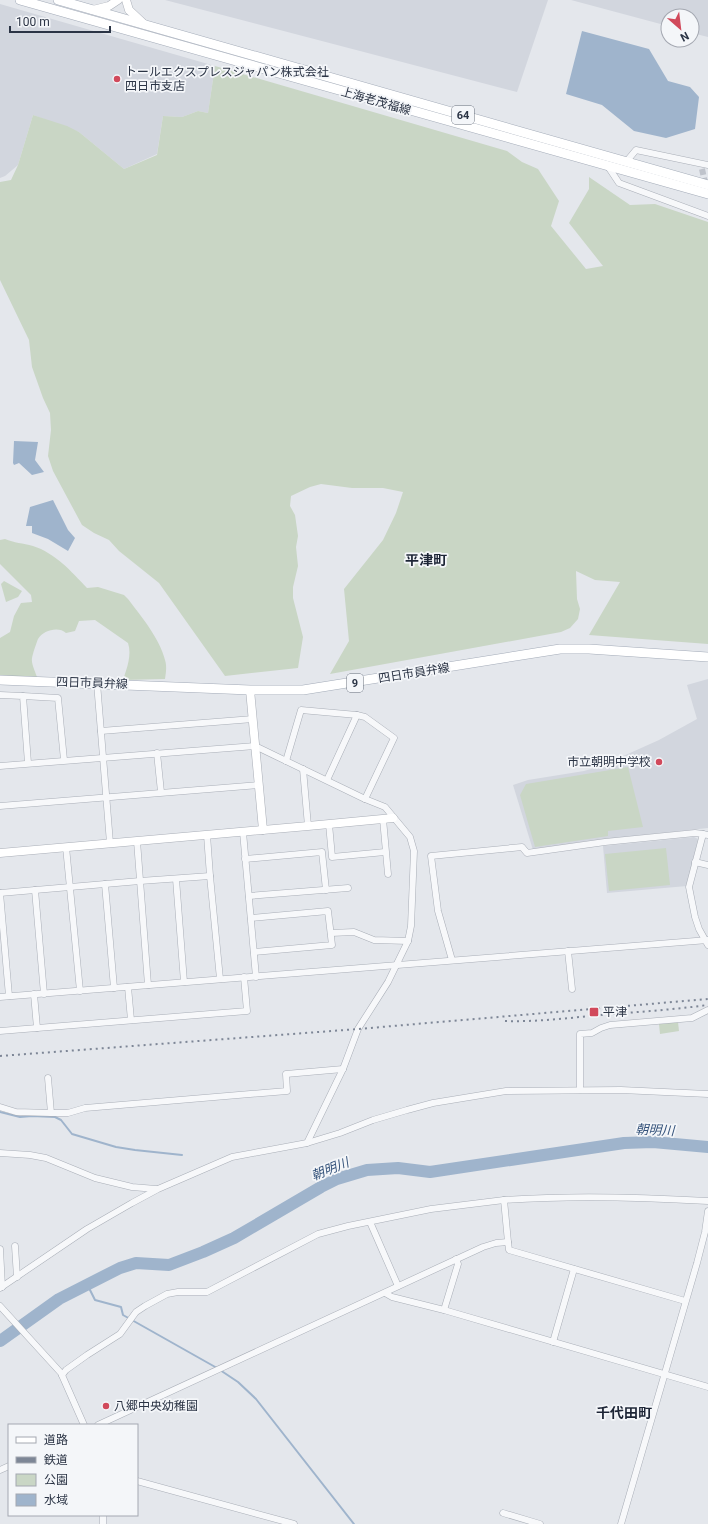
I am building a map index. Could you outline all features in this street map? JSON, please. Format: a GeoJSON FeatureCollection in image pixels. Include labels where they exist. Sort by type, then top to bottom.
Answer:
{"type":"FeatureCollection","features":[{"type":"Feature","properties":{"kind":"main road","name":"上海老茂福線"},"geometry":{"type":"LineString","coordinates":[[20,0],[708,194]]}},
{"type":"Feature","properties":{"kind":"main road","name":"上海老茂福線"},"geometry":{"type":"LineString","coordinates":[[58,0],[708,185]]}},
{"type":"Feature","properties":{"kind":"main road","name":"四日市員弁線"},"geometry":{"type":"LineString","coordinates":[[0,680],[250,690],[302,690],[560,649],[589,649],[708,658]]}},
{"type":"Feature","properties":{"kind":"street"},"geometry":{"type":"LineString","coordinates":[[92,10],[109,6],[118,0]]}},
{"type":"Feature","properties":{"kind":"street"},"geometry":{"type":"LineString","coordinates":[[126,0],[132,14],[147,26]]}},
{"type":"Feature","properties":{"kind":"street"},"geometry":{"type":"LineString","coordinates":[[626,162],[636,150],[704,166]]}},
{"type":"Feature","properties":{"kind":"street"},"geometry":{"type":"LineString","coordinates":[[607,165],[619,183],[708,216]]}},
{"type":"Feature","properties":{"kind":"street"},"geometry":{"type":"LineString","coordinates":[[97,683],[110,844]]}},
{"type":"Feature","properties":{"kind":"street"},"geometry":{"type":"LineString","coordinates":[[250,690],[263,830]]}},
{"type":"Feature","properties":{"kind":"street"},"geometry":{"type":"LineString","coordinates":[[0,695],[58,698],[64,760]]}},
{"type":"Feature","properties":{"kind":"street"},"geometry":{"type":"LineString","coordinates":[[23,696],[28,763]]}},
{"type":"Feature","properties":{"kind":"street"},"geometry":{"type":"LineString","coordinates":[[286,761],[301,710],[365,717],[394,738],[365,799]]}},
{"type":"Feature","properties":{"kind":"street"},"geometry":{"type":"LineString","coordinates":[[327,780],[357,715]]}},
{"type":"Feature","properties":{"kind":"street"},"geometry":{"type":"LineString","coordinates":[[101,731],[253,719]]}},
{"type":"Feature","properties":{"kind":"street"},"geometry":{"type":"LineString","coordinates":[[0,766],[255,746],[365,799],[385,807],[393,818],[408,833],[413,846],[411,926],[408,941],[388,982],[358,1029],[343,1069],[306,1143]]}},
{"type":"Feature","properties":{"kind":"street"},"geometry":{"type":"LineString","coordinates":[[157,753],[161,792]]}},
{"type":"Feature","properties":{"kind":"street"},"geometry":{"type":"LineString","coordinates":[[304,769],[308,826]]}},
{"type":"Feature","properties":{"kind":"street"},"geometry":{"type":"LineString","coordinates":[[0,806],[259,785]]}},
{"type":"Feature","properties":{"kind":"street"},"geometry":{"type":"LineString","coordinates":[[0,853],[393,818]]}},
{"type":"Feature","properties":{"kind":"street"},"geometry":{"type":"LineString","coordinates":[[383,820],[388,874]]}},
{"type":"Feature","properties":{"kind":"street"},"geometry":{"type":"LineString","coordinates":[[329,824],[332,857],[385,852]]}},
{"type":"Feature","properties":{"kind":"street"},"geometry":{"type":"LineString","coordinates":[[243,832],[256,977]]}},
{"type":"Feature","properties":{"kind":"street"},"geometry":{"type":"LineString","coordinates":[[0,997],[452,960],[707,942],[699,929],[695,917],[689,887],[695,862],[705,835],[695,833],[527,853],[522,846],[431,856],[438,911],[452,960]]}},
{"type":"Feature","properties":{"kind":"street"},"geometry":{"type":"LineString","coordinates":[[207,835],[220,980]]}},
{"type":"Feature","properties":{"kind":"street"},"geometry":{"type":"LineString","coordinates":[[137,841],[148,985]]}},
{"type":"Feature","properties":{"kind":"street"},"geometry":{"type":"LineString","coordinates":[[66,847],[80,990]]}},
{"type":"Feature","properties":{"kind":"street"},"geometry":{"type":"LineString","coordinates":[[245,858],[322,852],[326,890]]}},
{"type":"Feature","properties":{"kind":"street"},"geometry":{"type":"LineString","coordinates":[[695,862],[708,865]]}},
{"type":"Feature","properties":{"kind":"street"},"geometry":{"type":"LineString","coordinates":[[9,996],[0,893],[140,880],[210,876]]}},
{"type":"Feature","properties":{"kind":"street"},"geometry":{"type":"LineString","coordinates":[[176,879],[184,982]]}},
{"type":"Feature","properties":{"kind":"street"},"geometry":{"type":"LineString","coordinates":[[105,884],[114,988]]}},
{"type":"Feature","properties":{"kind":"street"},"geometry":{"type":"LineString","coordinates":[[248,896],[348,888]]}},
{"type":"Feature","properties":{"kind":"street"},"geometry":{"type":"LineString","coordinates":[[35,890],[44,994]]}},
{"type":"Feature","properties":{"kind":"street"},"geometry":{"type":"LineString","coordinates":[[251,918],[328,911],[331,933],[332,945],[254,952]]}},
{"type":"Feature","properties":{"kind":"street"},"geometry":{"type":"LineString","coordinates":[[331,933],[354,932],[374,940],[408,941]]}},
{"type":"Feature","properties":{"kind":"street"},"geometry":{"type":"LineString","coordinates":[[568,951],[572,989]]}},
{"type":"Feature","properties":{"kind":"street"},"geometry":{"type":"LineString","coordinates":[[0,1031],[247,1010],[244,978]]}},
{"type":"Feature","properties":{"kind":"street"},"geometry":{"type":"LineString","coordinates":[[128,986],[131,1020]]}},
{"type":"Feature","properties":{"kind":"street"},"geometry":{"type":"LineString","coordinates":[[34,994],[37,1028]]}},
{"type":"Feature","properties":{"kind":"street"},"geometry":{"type":"LineString","coordinates":[[580,1090],[580,1034],[592,1033],[610,1025],[692,1018],[708,1010]]}},
{"type":"Feature","properties":{"kind":"street"},"geometry":{"type":"LineString","coordinates":[[0,1107],[16,1112],[51,1113],[68,1112],[85,1108],[287,1091],[286,1074],[343,1069]]}},
{"type":"Feature","properties":{"kind":"street"},"geometry":{"type":"LineString","coordinates":[[48,1078],[51,1113]]}},
{"type":"Feature","properties":{"kind":"street"},"geometry":{"type":"LineString","coordinates":[[1,1287],[87,1229],[158,1189],[232,1157],[306,1143],[340,1133],[380,1118],[433,1103],[506,1091],[621,1090],[708,1094]]}},
{"type":"Feature","properties":{"kind":"street"},"geometry":{"type":"LineString","coordinates":[[0,1153],[30,1155],[46,1158],[95,1178],[132,1187],[158,1189]]}},
{"type":"Feature","properties":{"kind":"street"},"geometry":{"type":"LineString","coordinates":[[61,1374],[120,1334],[136,1312],[167,1294],[178,1292],[207,1292],[318,1234],[348,1226],[431,1209],[504,1200],[551,1197],[648,1197],[708,1201]]}},
{"type":"Feature","properties":{"kind":"street"},"geometry":{"type":"LineString","coordinates":[[504,1200],[509,1250],[685,1301]]}},
{"type":"Feature","properties":{"kind":"street"},"geometry":{"type":"LineString","coordinates":[[620,1524],[685,1301],[704,1232],[708,1211]]}},
{"type":"Feature","properties":{"kind":"street"},"geometry":{"type":"LineString","coordinates":[[370,1222],[398,1286]]}},
{"type":"Feature","properties":{"kind":"street"},"geometry":{"type":"LineString","coordinates":[[100,1424],[456,1259],[483,1247],[496,1243],[508,1242]]}},
{"type":"Feature","properties":{"kind":"street"},"geometry":{"type":"LineString","coordinates":[[15,1246],[17,1277]]}},
{"type":"Feature","properties":{"kind":"street"},"geometry":{"type":"LineString","coordinates":[[0,1249],[1,1287]]}},
{"type":"Feature","properties":{"kind":"street"},"geometry":{"type":"LineString","coordinates":[[444,1310],[458,1264],[456,1259]]}},
{"type":"Feature","properties":{"kind":"street"},"geometry":{"type":"LineString","coordinates":[[553,1342],[574,1269]]}},
{"type":"Feature","properties":{"kind":"street"},"geometry":{"type":"LineString","coordinates":[[385,1292],[392,1297],[444,1310],[708,1387]]}},
{"type":"Feature","properties":{"kind":"street"},"geometry":{"type":"LineString","coordinates":[[0,1306],[61,1374],[84,1424]]}},
{"type":"Feature","properties":{"kind":"street"},"geometry":{"type":"LineString","coordinates":[[138,1481],[294,1524]]}},
{"type":"Feature","properties":{"kind":"street"},"geometry":{"type":"LineString","coordinates":[[503,1513],[540,1524]]}},
{"type":"Feature","properties":{"kind":"shaded area"},"geometry":{"type":"Polygon","coordinates":[[[165,0],[548,0],[517,92],[165,0]]]}},
{"type":"Feature","properties":{"kind":"shaded area"},"geometry":{"type":"Polygon","coordinates":[[[571,0],[708,0],[708,37],[700,35],[700,8],[660,8],[660,24],[571,0]]]}},
{"type":"Feature","properties":{"kind":"shaded area"},"geometry":{"type":"Polygon","coordinates":[[[0,4],[215,66],[208,113],[198,111],[182,117],[163,116],[157,154],[124,169],[79,132],[33,115],[18,165],[5,176],[0,178],[0,4]]]}},
{"type":"Feature","properties":{"kind":"shaded area","name":"市立朝明中学校"},"geometry":{"type":"Polygon","coordinates":[[[708,679],[708,828],[587,841],[533,850],[513,785],[528,780],[584,771],[601,766],[659,740],[697,719],[687,685],[708,679]]]}},
{"type":"Feature","properties":{"kind":"shaded area"},"geometry":{"type":"Polygon","coordinates":[[[694,837],[698,839],[687,886],[607,893],[603,846],[694,837]]]}},
{"type":"Feature","properties":{"kind":"green space"},"geometry":{"type":"Polygon","coordinates":[[[215,66],[507,151],[522,162],[538,169],[559,201],[551,226],[586,269],[603,266],[569,223],[589,189],[589,177],[630,205],[655,204],[708,222],[708,644],[589,635],[620,582],[595,580],[576,571],[577,599],[580,609],[578,619],[570,628],[561,632],[330,674],[349,641],[344,589],[383,540],[396,513],[403,492],[383,488],[352,488],[321,484],[310,487],[291,496],[290,506],[295,515],[298,536],[296,547],[298,566],[293,587],[293,598],[303,637],[298,668],[225,676],[159,583],[119,551],[109,540],[82,525],[53,471],[48,456],[51,430],[50,413],[32,367],[29,340],[0,280],[0,182],[11,180],[18,165],[33,115],[67,126],[79,132],[124,169],[157,155],[163,116],[182,117],[198,111],[208,113],[215,66]]]}},
{"type":"Feature","properties":{"kind":"green space"},"geometry":{"type":"Polygon","coordinates":[[[5,539],[33,546],[48,553],[62,563],[87,588],[98,587],[124,595],[155,636],[163,652],[166,662],[165,679],[123,680],[129,657],[128,643],[95,620],[79,621],[75,631],[66,633],[55,629],[47,631],[40,636],[32,658],[37,677],[0,676],[0,638],[10,632],[14,616],[21,603],[32,602],[31,595],[0,564],[0,540],[5,539]]]}},
{"type":"Feature","properties":{"kind":"green space"},"geometry":{"type":"Polygon","coordinates":[[[4,581],[22,591],[18,597],[6,602],[1,584],[4,581]]]}},
{"type":"Feature","properties":{"kind":"green space"},"geometry":{"type":"Polygon","coordinates":[[[628,767],[643,827],[608,831],[608,836],[535,847],[520,795],[526,784],[628,767]]]}},
{"type":"Feature","properties":{"kind":"green space"},"geometry":{"type":"Polygon","coordinates":[[[666,848],[670,885],[609,891],[605,854],[666,848]]]}},
{"type":"Feature","properties":{"kind":"green space"},"geometry":{"type":"Polygon","coordinates":[[[678,1022],[679,1031],[660,1034],[659,1024],[678,1022]]]}},
{"type":"Feature","properties":{"kind":"water"},"geometry":{"type":"Polygon","coordinates":[[[582,31],[649,49],[668,81],[690,87],[699,97],[695,129],[666,138],[634,131],[602,105],[566,94],[582,31]]]}},
{"type":"Feature","properties":{"kind":"water"},"geometry":{"type":"Polygon","coordinates":[[[14,441],[38,442],[35,460],[44,472],[32,475],[19,463],[14,465],[14,441]]]}},
{"type":"Feature","properties":{"kind":"water"},"geometry":{"type":"Polygon","coordinates":[[[53,500],[68,530],[75,538],[68,551],[48,539],[32,533],[32,526],[26,526],[30,507],[53,500]]]}},
{"type":"Feature","properties":{"kind":"waterway"},"geometry":{"type":"LineString","coordinates":[[0,1112],[20,1117],[55,1117],[61,1120],[72,1134],[116,1147],[182,1155]]}},
{"type":"Feature","properties":{"kind":"waterway","name":"朝明川"},"geometry":{"type":"LineString","coordinates":[[0,1341],[59,1299],[120,1268],[136,1263],[169,1265],[203,1252],[234,1238],[321,1187],[337,1179],[367,1170],[398,1168],[430,1172],[624,1143],[653,1142],[708,1147]]}},
{"type":"Feature","properties":{"kind":"waterway"},"geometry":{"type":"LineString","coordinates":[[87,1284],[95,1300],[121,1307],[123,1315],[217,1368]]}},
{"type":"Feature","properties":{"kind":"waterway"},"geometry":{"type":"LineString","coordinates":[[220,1370],[238,1382],[256,1399],[354,1524]]}},
{"type":"Feature","properties":{"kind":"tunnel"},"geometry":{"type":"LineString","coordinates":[[702,169],[706,187]]}},
{"type":"Feature","properties":{"kind":"railway"},"geometry":{"type":"LineString","coordinates":[[0,1056],[358,1029],[708,999]]}},
{"type":"Feature","properties":{"kind":"railway"},"geometry":{"type":"LineString","coordinates":[[505,1021],[553,1020],[707,1005]]}},
{"type":"Feature","properties":{"kind":"place","name":"トールエクスプレスジャパン株式会社 四日市支店"},"geometry":{"type":"Point","coordinates":[117,79]}},
{"type":"Feature","properties":{"kind":"place","name":"市立朝明中学校"},"geometry":{"type":"Point","coordinates":[659,762]}},
{"type":"Feature","properties":{"kind":"place","name":"平津"},"geometry":{"type":"Point","coordinates":[594,1012]}},
{"type":"Feature","properties":{"kind":"place","name":"八郷中央幼稚園"},"geometry":{"type":"Point","coordinates":[106,1406]}},
{"type":"Feature","properties":{"kind":"district","name":"平津町"},"geometry":{"type":"Point","coordinates":[426,560]}},
{"type":"Feature","properties":{"kind":"district","name":"千代田町"},"geometry":{"type":"Point","coordinates":[624,1413]}}]}
